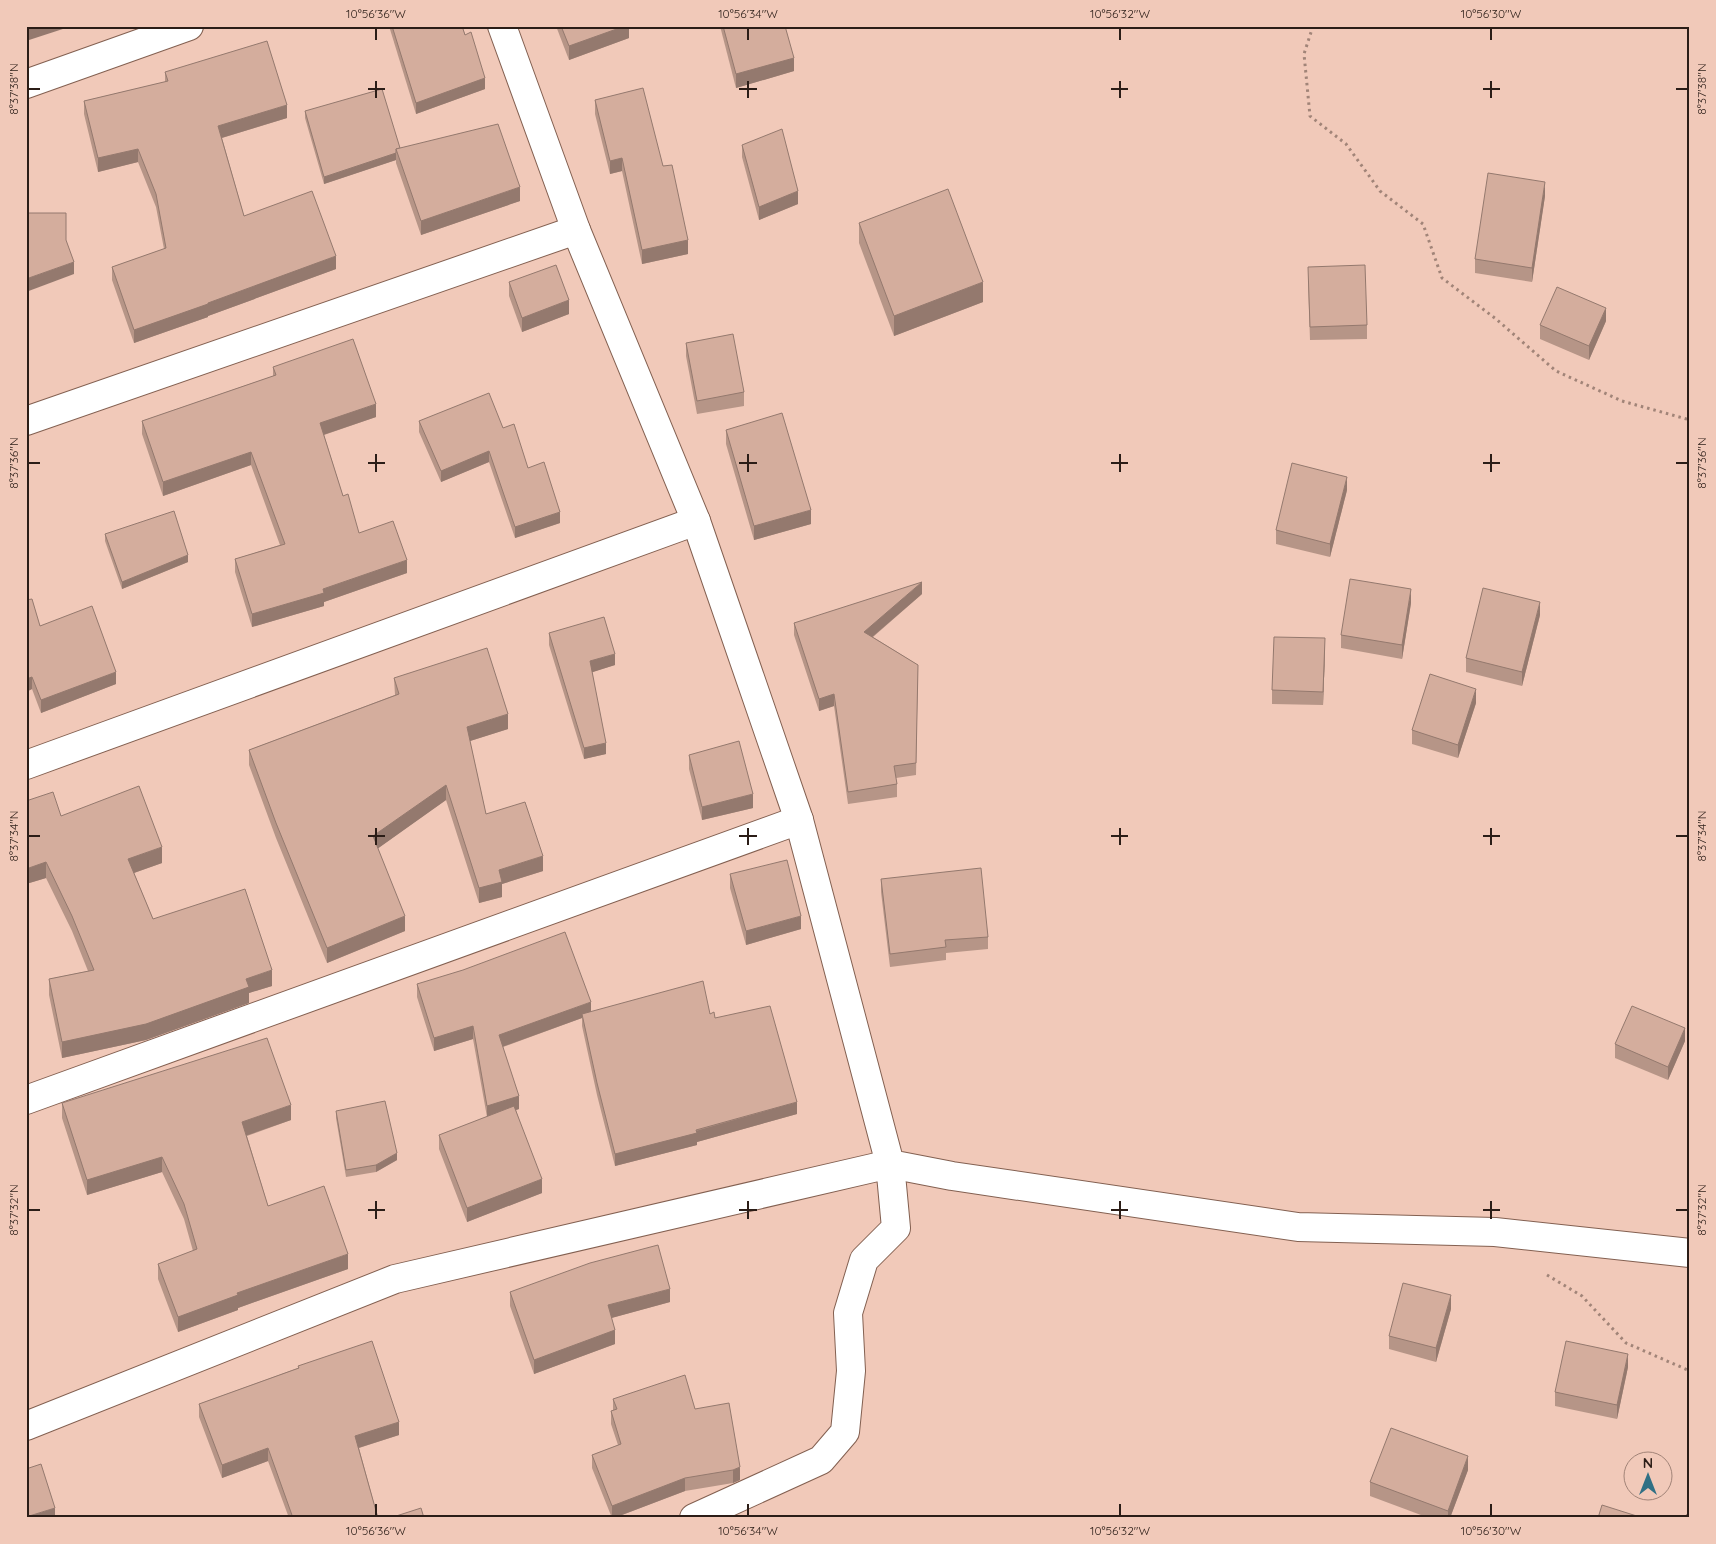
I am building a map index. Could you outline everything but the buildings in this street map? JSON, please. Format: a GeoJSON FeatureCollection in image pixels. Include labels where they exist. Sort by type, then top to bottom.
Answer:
{"type":"FeatureCollection","features":[{"type":"Feature","properties":{"kind":"street"},"geometry":{"type":"LineString","coordinates":[[26,84],[189,26]]}},
{"type":"Feature","properties":{"kind":"street"},"geometry":{"type":"LineString","coordinates":[[502,26],[576,230],[696,521],[799,820],[890,1164],[896,1228],[864,1260],[848,1313],[852,1372],[846,1432],[821,1460],[694,1518]]}},
{"type":"Feature","properties":{"kind":"street"},"geometry":{"type":"LineString","coordinates":[[26,421],[576,230]]}},
{"type":"Feature","properties":{"kind":"street"},"geometry":{"type":"LineString","coordinates":[[26,765],[696,521]]}},
{"type":"Feature","properties":{"kind":"street"},"geometry":{"type":"LineString","coordinates":[[26,1100],[799,820]]}},
{"type":"Feature","properties":{"kind":"street"},"geometry":{"type":"LineString","coordinates":[[26,1426],[395,1279],[890,1164],[952,1176],[1298,1227],[1495,1232],[1690,1253]]}},
{"type":"Feature","properties":{"kind":"path"},"geometry":{"type":"LineString","coordinates":[[1314,26],[1304,54],[1310,116],[1346,144],[1380,191],[1423,224],[1442,278],[1496,320],[1556,371],[1622,401],[1690,420]]}},
{"type":"Feature","properties":{"kind":"path"},"geometry":{"type":"LineString","coordinates":[[1540,1270],[1582,1296],[1626,1343],[1690,1370]]}}]}
